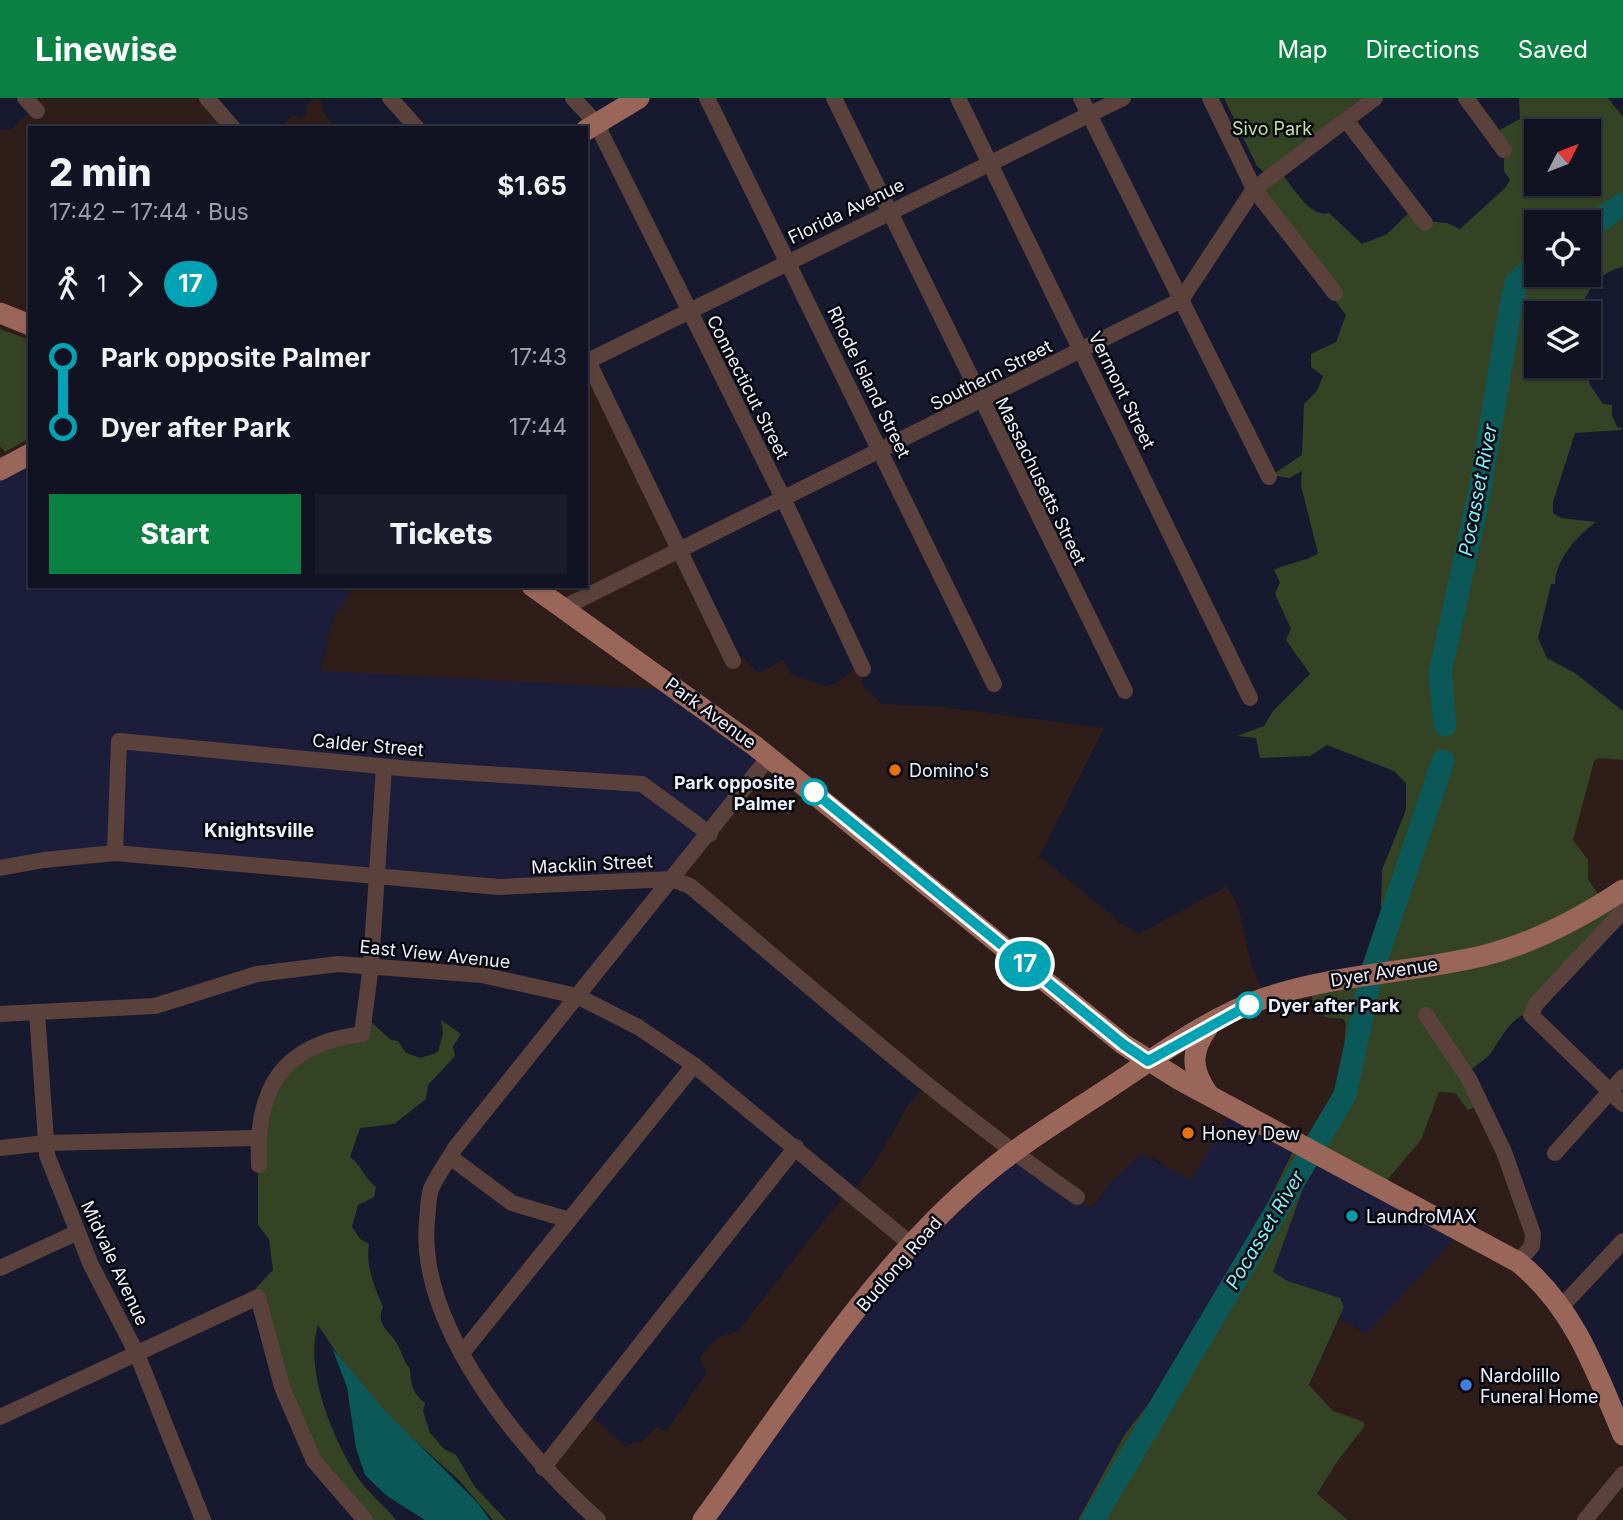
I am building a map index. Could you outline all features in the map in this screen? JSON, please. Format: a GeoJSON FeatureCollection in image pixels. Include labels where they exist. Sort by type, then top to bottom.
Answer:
{"type":"FeatureCollection","features":[{"type":"Feature","properties":{"kind":"main road"},"geometry":{"type":"LineString","coordinates":[[591,127],[639,98]]}},
{"type":"Feature","properties":{"kind":"main road"},"geometry":{"type":"LineString","coordinates":[[0,313],[28,324]]}},
{"type":"Feature","properties":{"kind":"main road"},"geometry":{"type":"LineString","coordinates":[[0,470],[28,455]]}},
{"type":"Feature","properties":{"kind":"main road","name":"Park Avenue"},"geometry":{"type":"LineString","coordinates":[[535,588],[678,688],[769,757],[1123,1044],[1148,1061],[1518,1262],[1542,1282],[1562,1306],[1619,1410],[1623,1435]]}},
{"type":"Feature","properties":{"kind":"main road","name":"Dyer Avenue"},"geometry":{"type":"LineString","coordinates":[[1148,1061],[1209,1024],[1265,998],[1348,977],[1482,956],[1517,945],[1588,912],[1623,890]]}},
{"type":"Feature","properties":{"kind":"main road"},"geometry":{"type":"LineString","coordinates":[[1208,1094],[1196,1076],[1193,1059],[1196,1043],[1209,1024]]}},
{"type":"Feature","properties":{"kind":"main road","name":"Budlong Road"},"geometry":{"type":"LineString","coordinates":[[703,1520],[845,1326],[912,1245],[971,1186],[1012,1152],[1148,1061]]}},
{"type":"Feature","properties":{"kind":"street"},"geometry":{"type":"LineString","coordinates":[[25,98],[37,111]]}},
{"type":"Feature","properties":{"kind":"street"},"geometry":{"type":"LineString","coordinates":[[207,98],[231,126]]}},
{"type":"Feature","properties":{"kind":"street"},"geometry":{"type":"LineString","coordinates":[[390,98],[415,126]]}},
{"type":"Feature","properties":{"kind":"street","name":"Connecticut Street"},"geometry":{"type":"LineString","coordinates":[[573,98],[688,310],[783,498],[863,669]]}},
{"type":"Feature","properties":{"kind":"street","name":"Rhode Island Street"},"geometry":{"type":"LineString","coordinates":[[707,98],[994,684]]}},
{"type":"Feature","properties":{"kind":"street","name":"Massachusetts Street"},"geometry":{"type":"LineString","coordinates":[[834,98],[887,212],[1125,691]]}},
{"type":"Feature","properties":{"kind":"street","name":"Vermont Street"},"geometry":{"type":"LineString","coordinates":[[958,98],[1250,698]]}},
{"type":"Feature","properties":{"kind":"street"},"geometry":{"type":"LineString","coordinates":[[1081,98],[1269,477]]}},
{"type":"Feature","properties":{"kind":"street","name":"Florida Avenue"},"geometry":{"type":"LineString","coordinates":[[588,359],[1123,98]]}},
{"type":"Feature","properties":{"kind":"street"},"geometry":{"type":"LineString","coordinates":[[1210,98],[1254,189],[1335,293]]}},
{"type":"Feature","properties":{"kind":"street","name":"Southern Street"},"geometry":{"type":"LineString","coordinates":[[562,608],[981,402],[1181,300],[1254,189],[1375,98]]}},
{"type":"Feature","properties":{"kind":"street"},"geometry":{"type":"LineString","coordinates":[[1466,98],[1504,150]]}},
{"type":"Feature","properties":{"kind":"street"},"geometry":{"type":"LineString","coordinates":[[1346,120],[1425,223]]}},
{"type":"Feature","properties":{"kind":"street"},"geometry":{"type":"LineString","coordinates":[[588,361],[733,661]]}},
{"type":"Feature","properties":{"kind":"street","name":"Calder Street"},"geometry":{"type":"LineString","coordinates":[[115,853],[119,741],[384,767],[642,784],[710,834]]}},
{"type":"Feature","properties":{"kind":"street"},"geometry":{"type":"LineString","coordinates":[[598,1520],[543,1468],[522,1444],[441,1315],[425,1245],[431,1190],[450,1157],[769,757]]}},
{"type":"Feature","properties":{"kind":"street"},"geometry":{"type":"LineString","coordinates":[[259,1165],[257,1138],[268,1089],[288,1063],[307,1049],[334,1037],[362,1034],[371,965],[384,767]]}},
{"type":"Feature","properties":{"kind":"street","name":"Macklin Street"},"geometry":{"type":"LineString","coordinates":[[0,868],[44,860],[115,853],[376,874],[499,887],[672,879],[690,887],[1012,1152],[1077,1197]]}},
{"type":"Feature","properties":{"kind":"street"},"geometry":{"type":"LineString","coordinates":[[1623,911],[1532,1011],[1532,1019],[1623,1104]]}},
{"type":"Feature","properties":{"kind":"street","name":"East View Avenue"},"geometry":{"type":"LineString","coordinates":[[0,1014],[155,1006],[270,971],[338,964],[482,975],[577,996],[638,1027],[694,1065],[912,1245]]}},
{"type":"Feature","properties":{"kind":"street","name":"Midvale Avenue"},"geometry":{"type":"LineString","coordinates":[[37,1012],[47,1155],[78,1232],[136,1354],[203,1520]]}},
{"type":"Feature","properties":{"kind":"street"},"geometry":{"type":"LineString","coordinates":[[1426,1015],[1469,1079],[1504,1152],[1533,1234],[1532,1246],[1518,1262]]}},
{"type":"Feature","properties":{"kind":"street"},"geometry":{"type":"LineString","coordinates":[[463,1352],[694,1065]]}},
{"type":"Feature","properties":{"kind":"street"},"geometry":{"type":"LineString","coordinates":[[1555,1153],[1623,1077]]}},
{"type":"Feature","properties":{"kind":"street"},"geometry":{"type":"LineString","coordinates":[[0,1148],[46,1143],[257,1138]]}},
{"type":"Feature","properties":{"kind":"street"},"geometry":{"type":"LineString","coordinates":[[543,1468],[796,1147]]}},
{"type":"Feature","properties":{"kind":"street"},"geometry":{"type":"LineString","coordinates":[[450,1157],[512,1203],[569,1220]]}},
{"type":"Feature","properties":{"kind":"street"},"geometry":{"type":"LineString","coordinates":[[0,1268],[78,1232]]}},
{"type":"Feature","properties":{"kind":"street"},"geometry":{"type":"LineString","coordinates":[[1562,1306],[1623,1241]]}},
{"type":"Feature","properties":{"kind":"street"},"geometry":{"type":"LineString","coordinates":[[0,1417],[258,1297],[282,1387],[314,1461],[365,1520]]}},
{"type":"Feature","properties":{"kind":"street"},"geometry":{"type":"LineString","coordinates":[[1585,1520],[1623,1474]]}},
{"type":"Feature","properties":{"kind":"shaded area"},"geometry":{"type":"Polygon","coordinates":[[[27,98],[207,98],[232,126],[28,126],[28,458],[0,474],[0,130],[12,129],[33,109],[27,98]]]}},
{"type":"Feature","properties":{"kind":"shaded area"},"geometry":{"type":"Polygon","coordinates":[[[314,98],[319,98],[322,111],[334,126],[281,126],[294,115],[301,118],[308,114],[305,107],[314,98]]]}},
{"type":"Feature","properties":{"kind":"shaded area"},"geometry":{"type":"Polygon","coordinates":[[[588,376],[732,655],[742,657],[758,673],[783,660],[792,675],[826,686],[837,683],[860,663],[863,686],[882,704],[944,707],[1104,728],[1038,859],[1042,858],[1120,922],[1139,934],[1227,886],[1238,905],[1252,967],[1265,995],[1307,989],[1319,1004],[1346,1024],[1345,1079],[1351,1102],[1331,1119],[1316,1124],[1304,1147],[1231,1111],[1191,1181],[1175,1174],[1154,1157],[1113,1180],[1091,1209],[1012,1157],[703,1520],[599,1520],[544,1467],[589,1413],[626,1447],[635,1441],[640,1443],[657,1427],[666,1431],[705,1376],[706,1369],[699,1358],[717,1338],[738,1331],[848,1190],[854,1190],[876,1161],[909,1104],[927,1084],[697,891],[320,671],[332,620],[346,588],[588,588],[588,376]]]}},
{"type":"Feature","properties":{"kind":"shaded area"},"geometry":{"type":"Polygon","coordinates":[[[28,458],[28,588],[347,588],[349,595],[332,620],[320,671],[677,690],[763,758],[678,872],[505,887],[119,852],[0,869],[0,474],[28,458]]]}},
{"type":"Feature","properties":{"kind":"shaded area"},"geometry":{"type":"Polygon","coordinates":[[[1599,758],[1623,760],[1623,889],[1603,901],[1588,879],[1588,860],[1571,838],[1594,761],[1599,758]]]}},
{"type":"Feature","properties":{"kind":"shaded area"},"geometry":{"type":"Polygon","coordinates":[[[1439,1092],[1455,1093],[1478,1106],[1532,1224],[1520,1263],[1545,1286],[1623,1432],[1623,1520],[1348,1520],[1317,1495],[1339,1459],[1364,1427],[1333,1411],[1309,1386],[1340,1318],[1363,1332],[1461,1232],[1383,1185],[1421,1140],[1439,1092]]]}},
{"type":"Feature","properties":{"kind":"shaded area"},"geometry":{"type":"Polygon","coordinates":[[[1231,1111],[1296,1145],[1225,1290],[1177,1367],[1125,1434],[1078,1520],[703,1520],[914,1244],[1012,1157],[1091,1209],[1113,1180],[1141,1154],[1191,1180],[1231,1111]]]}},
{"type":"Feature","properties":{"kind":"shaded area"},"geometry":{"type":"Polygon","coordinates":[[[1317,1161],[1461,1232],[1367,1333],[1340,1318],[1344,1307],[1273,1272],[1305,1183],[1317,1161]]]}},
{"type":"Feature","properties":{"kind":"shaded area"},"geometry":{"type":"Polygon","coordinates":[[[332,1348],[385,1411],[477,1502],[490,1520],[425,1520],[387,1496],[365,1475],[356,1448],[347,1387],[332,1348]]]}},
{"type":"Feature","properties":{"kind":"green space","name":"Sivo Park"},"geometry":{"type":"Polygon","coordinates":[[[1224,98],[1361,98],[1265,173],[1257,166],[1224,98]]]}},
{"type":"Feature","properties":{"kind":"green space"},"geometry":{"type":"Polygon","coordinates":[[[1519,98],[1608,98],[1623,117],[1623,267],[1601,277],[1601,210],[1524,210],[1524,287],[1592,287],[1584,301],[1524,301],[1524,378],[1589,378],[1590,385],[1603,404],[1612,405],[1612,416],[1618,428],[1623,427],[1620,430],[1575,433],[1553,502],[1553,513],[1561,518],[1596,522],[1575,541],[1563,557],[1555,584],[1551,584],[1538,638],[1547,658],[1575,673],[1623,711],[1623,760],[1599,758],[1594,761],[1573,840],[1588,860],[1588,879],[1603,901],[1623,889],[1623,912],[1532,1012],[1512,1023],[1490,1054],[1468,1072],[1478,1106],[1468,1110],[1455,1093],[1439,1092],[1421,1140],[1383,1185],[1317,1161],[1305,1183],[1273,1272],[1288,1281],[1340,1298],[1344,1307],[1309,1385],[1333,1411],[1364,1422],[1364,1427],[1317,1494],[1348,1520],[1078,1520],[1125,1434],[1177,1367],[1225,1290],[1296,1145],[1304,1147],[1319,1119],[1331,1118],[1344,1108],[1339,1100],[1346,1024],[1343,1019],[1325,1017],[1320,1005],[1318,1016],[1310,992],[1389,975],[1383,945],[1388,924],[1381,906],[1382,870],[1406,810],[1406,783],[1394,771],[1327,745],[1310,756],[1260,758],[1256,738],[1237,736],[1264,726],[1273,711],[1310,674],[1286,640],[1291,629],[1275,594],[1280,582],[1274,570],[1318,553],[1301,486],[1302,471],[1289,478],[1272,475],[1302,455],[1304,404],[1317,391],[1323,376],[1311,367],[1311,354],[1336,342],[1346,315],[1336,302],[1335,293],[1256,191],[1280,171],[1308,206],[1315,211],[1329,213],[1362,244],[1387,234],[1413,209],[1425,221],[1447,223],[1460,229],[1505,188],[1510,180],[1504,171],[1504,148],[1494,133],[1520,119],[1519,98]]]}},
{"type":"Feature","properties":{"kind":"green space"},"geometry":{"type":"Polygon","coordinates":[[[0,329],[28,339],[28,439],[5,452],[0,446],[0,329]]]}},
{"type":"Feature","properties":{"kind":"green space"},"geometry":{"type":"Polygon","coordinates":[[[368,1019],[391,1040],[398,1041],[406,1053],[421,1058],[438,1052],[443,1033],[441,1020],[461,1034],[453,1046],[455,1056],[428,1085],[426,1099],[394,1124],[360,1128],[350,1157],[376,1187],[374,1197],[358,1205],[352,1227],[360,1239],[369,1244],[370,1268],[383,1307],[381,1321],[410,1369],[415,1392],[425,1403],[423,1411],[430,1433],[444,1449],[456,1455],[475,1487],[506,1520],[493,1520],[459,1480],[366,1397],[318,1325],[315,1362],[318,1382],[338,1442],[356,1475],[396,1520],[364,1520],[312,1456],[255,1295],[256,1288],[273,1270],[269,1239],[258,1225],[258,1137],[289,1062],[362,1033],[368,1019]]]}},
{"type":"Feature","properties":{"kind":"waterway","name":"Pocasset River"},"geometry":{"type":"LineString","coordinates":[[1601,220],[1623,204]]}},
{"type":"Feature","properties":{"kind":"waterway","name":"Pocasset River"},"geometry":{"type":"LineString","coordinates":[[1445,725],[1440,673],[1478,500],[1511,305],[1516,283],[1524,275]]}},
{"type":"Feature","properties":{"kind":"waterway","name":"Pocasset River"},"geometry":{"type":"LineString","coordinates":[[1093,1520],[1345,1095],[1371,975],[1443,761]]}},
{"type":"Feature","properties":{"kind":"bus line","name":"17"},"geometry":{"type":"LineString","coordinates":[[814,792],[1123,1044],[1148,1061],[1209,1024],[1249,1005]]}},
{"type":"Feature","properties":{"kind":"place","name":"Domino's"},"geometry":{"type":"Point","coordinates":[895,770]}},
{"type":"Feature","properties":{"kind":"place","name":"Park opposite Palmer"},"geometry":{"type":"Point","coordinates":[814,792]}},
{"type":"Feature","properties":{"kind":"place","name":"Dyer after Park"},"geometry":{"type":"Point","coordinates":[1249,1005]}},
{"type":"Feature","properties":{"kind":"place","name":"Honey Dew"},"geometry":{"type":"Point","coordinates":[1188,1133]}},
{"type":"Feature","properties":{"kind":"place","name":"LaundroMAX"},"geometry":{"type":"Point","coordinates":[1352,1216]}},
{"type":"Feature","properties":{"kind":"place","name":"Nardolillo Funeral Home"},"geometry":{"type":"Point","coordinates":[1466,1385]}},
{"type":"Feature","properties":{"kind":"district","name":"Knightsville"},"geometry":{"type":"Point","coordinates":[259,830]}}]}
